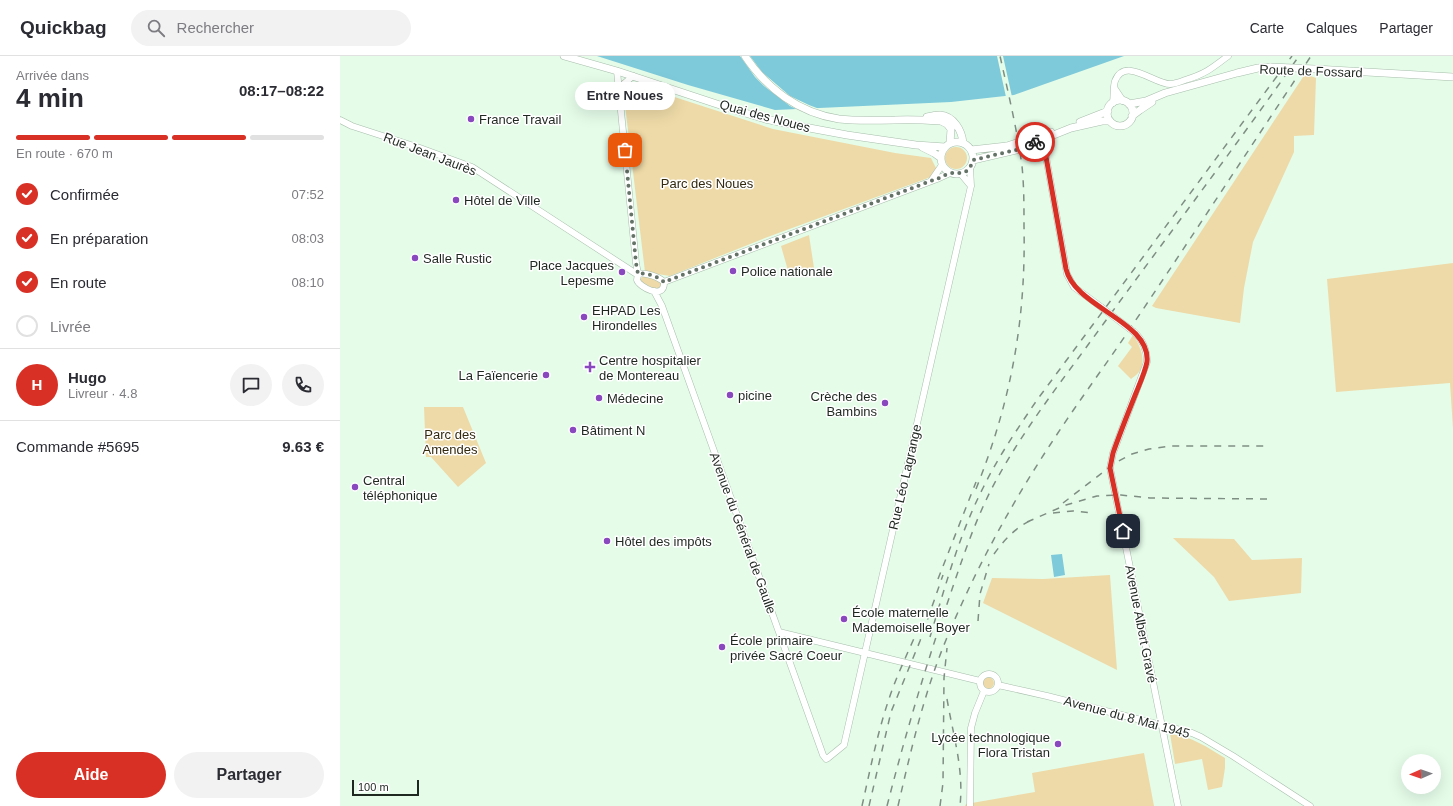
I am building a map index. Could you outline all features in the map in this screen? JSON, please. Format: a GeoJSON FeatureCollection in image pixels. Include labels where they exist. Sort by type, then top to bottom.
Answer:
{"type":"FeatureCollection","features":[{"type":"Feature","properties":{"kind":"main road","name":"Quai des Noues"},"geometry":{"type":"LineString","coordinates":[[564,56],[617,70],[732,109],[765,118],[818,130],[916,145]]}},
{"type":"Feature","properties":{"kind":"main road"},"geometry":{"type":"LineString","coordinates":[[745,56],[769,86],[796,105],[822,115],[840,119],[909,119],[941,121],[947,124],[951,129],[948,145]]}},
{"type":"Feature","properties":{"kind":"main road"},"geometry":{"type":"LineString","coordinates":[[971,150],[1015,144],[1101,115],[1108,111],[1113,103],[1114,83],[1124,71],[1136,70],[1161,82],[1170,84],[1204,74],[1228,56]]}},
{"type":"Feature","properties":{"kind":"main road","name":"Route de Fossard"},"geometry":{"type":"LineString","coordinates":[[1126,103],[1146,101],[1158,95],[1258,68],[1271,67],[1315,69],[1453,77]]}},
{"type":"Feature","properties":{"kind":"main road"},"geometry":{"type":"LineString","coordinates":[[617,70],[638,274],[637,280],[640,284],[654,291],[661,291],[664,286],[664,282]]}},
{"type":"Feature","properties":{"kind":"main road"},"geometry":{"type":"LineString","coordinates":[[619,88],[633,76]]}},
{"type":"Feature","properties":{"kind":"main road"},"geometry":{"type":"LineString","coordinates":[[961,174],[972,164],[1016,150],[1071,128],[1102,121],[1110,121],[1116,125],[1124,125],[1130,122],[1132,110],[1114,89]]}},
{"type":"Feature","properties":{"kind":"main road","name":"Route de Fossard"},"geometry":{"type":"LineString","coordinates":[[1132,116],[1172,92]]}},
{"type":"Feature","properties":{"kind":"main road"},"geometry":{"type":"LineString","coordinates":[[1113,103],[1120,101],[1126,103]]}},
{"type":"Feature","properties":{"kind":"main road"},"geometry":{"type":"LineString","coordinates":[[1108,111],[1110,121]]}},
{"type":"Feature","properties":{"kind":"main road"},"geometry":{"type":"LineString","coordinates":[[909,119],[940,115],[949,118],[956,124],[962,136],[963,143]]}},
{"type":"Feature","properties":{"kind":"main road","name":"Rue Jean Jaurès"},"geometry":{"type":"LineString","coordinates":[[340,120],[352,126],[420,148],[472,168],[638,274]]}},
{"type":"Feature","properties":{"kind":"main road","name":"Avenue Albert Gravé"},"geometry":{"type":"LineString","coordinates":[[1043,140],[1067,274],[1074,287],[1134,332],[1141,339],[1145,347],[1147,362],[1113,453],[1110,468],[1178,806]]}},
{"type":"Feature","properties":{"kind":"main road"},"geometry":{"type":"LineString","coordinates":[[931,181],[941,162],[941,154],[948,145],[954,142],[963,143],[971,150],[972,164]]}},
{"type":"Feature","properties":{"kind":"main road"},"geometry":{"type":"LineString","coordinates":[[916,145],[948,145]]}},
{"type":"Feature","properties":{"kind":"main road"},"geometry":{"type":"LineString","coordinates":[[916,145],[934,153],[950,173]]}},
{"type":"Feature","properties":{"kind":"main road","name":"Rue Léo Lagrange"},"geometry":{"type":"LineString","coordinates":[[826,759],[844,745],[971,186],[972,164]]}},
{"type":"Feature","properties":{"kind":"main road"},"geometry":{"type":"LineString","coordinates":[[664,282],[943,177],[950,173],[961,174],[971,186]]}},
{"type":"Feature","properties":{"kind":"main road"},"geometry":{"type":"LineString","coordinates":[[638,274],[642,273],[659,278],[664,282]]}},
{"type":"Feature","properties":{"kind":"main road","name":"Avenue du Général de Gaulle"},"geometry":{"type":"LineString","coordinates":[[654,291],[662,306],[823,755],[826,759]]}},
{"type":"Feature","properties":{"kind":"main road","name":"Avenue du Général de Gaulle"},"geometry":{"type":"LineString","coordinates":[[661,291],[662,306]]}},
{"type":"Feature","properties":{"kind":"main road"},"geometry":{"type":"LineString","coordinates":[[779,632],[980,681]]}},
{"type":"Feature","properties":{"kind":"main road"},"geometry":{"type":"LineString","coordinates":[[989,674],[995,676],[998,685],[993,692],[987,692],[980,687],[980,681],[983,676],[989,674]]}},
{"type":"Feature","properties":{"kind":"main road","name":"Avenue du 8 Mai 1945"},"geometry":{"type":"LineString","coordinates":[[998,685],[1162,725],[1202,737],[1310,806]]}},
{"type":"Feature","properties":{"kind":"main road"},"geometry":{"type":"LineString","coordinates":[[970,806],[971,728],[984,691]]}},
{"type":"Feature","properties":{"kind":"green space"},"geometry":{"type":"Polygon","coordinates":[[[1305,74],[1316,78],[1314,135],[1294,136],[1294,152],[1253,242],[1244,288],[1240,323],[1156,308],[1152,306],[1305,74]]]}},
{"type":"Feature","properties":{"kind":"green space","name":"Parc des Noues"},"geometry":{"type":"Polygon","coordinates":[[[622,80],[773,129],[895,153],[931,158],[939,174],[765,238],[670,276],[645,272],[622,80]]]}},
{"type":"Feature","properties":{"kind":"green space"},"geometry":{"type":"Polygon","coordinates":[[[956,147],[964,150],[967,158],[964,166],[956,169],[948,166],[945,158],[948,150],[956,147]]]}},
{"type":"Feature","properties":{"kind":"green space"},"geometry":{"type":"Polygon","coordinates":[[[809,235],[814,268],[789,274],[781,246],[809,235]]]}},
{"type":"Feature","properties":{"kind":"green space"},"geometry":{"type":"Polygon","coordinates":[[[1453,263],[1453,429],[1450,383],[1336,392],[1327,279],[1453,263]]]}},
{"type":"Feature","properties":{"kind":"green space"},"geometry":{"type":"Polygon","coordinates":[[[642,276],[655,279],[661,283],[660,288],[656,290],[643,283],[640,280],[642,276]]]}},
{"type":"Feature","properties":{"kind":"green space"},"geometry":{"type":"Polygon","coordinates":[[[1133,335],[1142,353],[1142,363],[1139,372],[1131,379],[1118,366],[1132,347],[1128,343],[1133,335]]]}},
{"type":"Feature","properties":{"kind":"green space","name":"Parc des Amendes"},"geometry":{"type":"Polygon","coordinates":[[[424,407],[463,407],[486,463],[458,487],[431,457],[426,457],[424,407]]]}},
{"type":"Feature","properties":{"kind":"green space"},"geometry":{"type":"Polygon","coordinates":[[[1173,538],[1234,539],[1252,560],[1302,558],[1301,593],[1229,601],[1214,577],[1173,538]]]}},
{"type":"Feature","properties":{"kind":"green space"},"geometry":{"type":"Polygon","coordinates":[[[1110,575],[1117,670],[983,603],[992,578],[1043,579],[1110,575]]]}},
{"type":"Feature","properties":{"kind":"green space"},"geometry":{"type":"Polygon","coordinates":[[[986,677],[990,677],[994,683],[990,689],[986,689],[982,685],[982,681],[986,677]]]}},
{"type":"Feature","properties":{"kind":"green space"},"geometry":{"type":"Polygon","coordinates":[[[1170,734],[1192,740],[1225,758],[1222,787],[1208,790],[1202,759],[1175,764],[1170,734]]]}},
{"type":"Feature","properties":{"kind":"green space"},"geometry":{"type":"Polygon","coordinates":[[[1144,753],[1154,806],[965,806],[966,804],[1035,792],[1032,773],[1144,753]]]}},
{"type":"Feature","properties":{"kind":"water"},"geometry":{"type":"Polygon","coordinates":[[[597,56],[1124,56],[1014,95],[951,102],[775,110],[688,85],[597,56]]]}},
{"type":"Feature","properties":{"kind":"water"},"geometry":{"type":"Polygon","coordinates":[[[1062,554],[1065,575],[1054,577],[1051,555],[1062,554]]]}},
{"type":"Feature","properties":{"kind":"pier"},"geometry":{"type":"Polygon","coordinates":[[[740,56],[750,56],[762,72],[790,96],[822,110],[800,111],[790,106],[755,77],[740,56]]]}},
{"type":"Feature","properties":{"kind":"pier"},"geometry":{"type":"Polygon","coordinates":[[[997,56],[1003,56],[1012,97],[1006,97],[997,56]]]}},
{"type":"Feature","properties":{"kind":"railway"},"geometry":{"type":"LineString","coordinates":[[976,489],[999,424],[1014,360],[1019,328],[1024,261],[1024,188],[1022,166],[1015,124],[1000,56]]}},
{"type":"Feature","properties":{"kind":"railway"},"geometry":{"type":"LineString","coordinates":[[930,637],[953,561],[974,506],[1008,443],[1037,400],[1292,56]]}},
{"type":"Feature","properties":{"kind":"railway"},"geometry":{"type":"LineString","coordinates":[[887,806],[914,708],[966,548],[978,518],[1004,466],[1045,404],[1227,157],[1299,56]]}},
{"type":"Feature","properties":{"kind":"railway"},"geometry":{"type":"LineString","coordinates":[[898,806],[919,722],[938,660],[968,589],[1007,516],[1075,407],[1119,345],[1311,56]]}},
{"type":"Feature","properties":{"kind":"railway"},"geometry":{"type":"LineString","coordinates":[[1063,503],[1115,463],[1132,454],[1149,449],[1170,446],[1266,446]]}},
{"type":"Feature","properties":{"kind":"railway"},"geometry":{"type":"LineString","coordinates":[[938,579],[976,482]]}},
{"type":"Feature","properties":{"kind":"railway"},"geometry":{"type":"LineString","coordinates":[[1027,522],[1066,505],[1097,496],[1121,495],[1150,498],[1270,499]]}},
{"type":"Feature","properties":{"kind":"railway"},"geometry":{"type":"LineString","coordinates":[[1053,513],[1073,511],[1092,513]]}},
{"type":"Feature","properties":{"kind":"railway"},"geometry":{"type":"LineString","coordinates":[[994,554],[1011,534],[1032,520]]}},
{"type":"Feature","properties":{"kind":"railway"},"geometry":{"type":"LineString","coordinates":[[978,621],[980,594],[989,564]]}},
{"type":"Feature","properties":{"kind":"railway"},"geometry":{"type":"LineString","coordinates":[[869,806],[891,712],[920,641],[943,575]]}},
{"type":"Feature","properties":{"kind":"railway"},"geometry":{"type":"LineString","coordinates":[[862,806],[884,715],[897,677],[920,624]]}},
{"type":"Feature","properties":{"kind":"railway"},"geometry":{"type":"LineString","coordinates":[[940,806],[943,783],[944,678],[947,648]]}},
{"type":"Feature","properties":{"kind":"railway"},"geometry":{"type":"LineString","coordinates":[[947,699],[959,765],[961,792],[960,806]]}},
{"type":"Feature","properties":{"kind":"way so far"},"geometry":{"type":"LineString","coordinates":[[625,150],[638,274],[642,273],[659,278],[664,282],[790,233],[943,177],[950,173],[961,174],[968,170],[973,160],[1016,150],[1035,142]]}},
{"type":"Feature","properties":{"kind":"place","name":"France Travail"},"geometry":{"type":"Point","coordinates":[471,119]}},
{"type":"Feature","properties":{"kind":"place","name":"Entre Noues"},"geometry":{"type":"Point","coordinates":[625,150]}},
{"type":"Feature","properties":{"kind":"place","name":"Hôtel de Ville"},"geometry":{"type":"Point","coordinates":[456,200]}},
{"type":"Feature","properties":{"kind":"place","name":"Salle Rustic"},"geometry":{"type":"Point","coordinates":[415,258]}},
{"type":"Feature","properties":{"kind":"place","name":"Police nationale"},"geometry":{"type":"Point","coordinates":[733,271]}},
{"type":"Feature","properties":{"kind":"place","name":"Place Jacques Lepesme"},"geometry":{"type":"Point","coordinates":[622,272]}},
{"type":"Feature","properties":{"kind":"place","name":"EHPAD Les Hirondelles"},"geometry":{"type":"Point","coordinates":[584,317]}},
{"type":"Feature","properties":{"kind":"place","name":"Centre hospitalier de Montereau"},"geometry":{"type":"Point","coordinates":[590,367]}},
{"type":"Feature","properties":{"kind":"place","name":"La Faïencerie"},"geometry":{"type":"Point","coordinates":[546,375]}},
{"type":"Feature","properties":{"kind":"place","name":"picine"},"geometry":{"type":"Point","coordinates":[730,395]}},
{"type":"Feature","properties":{"kind":"place","name":"Médecine"},"geometry":{"type":"Point","coordinates":[599,398]}},
{"type":"Feature","properties":{"kind":"place","name":"Crèche des Bambins"},"geometry":{"type":"Point","coordinates":[885,403]}},
{"type":"Feature","properties":{"kind":"place","name":"Bâtiment N"},"geometry":{"type":"Point","coordinates":[573,430]}},
{"type":"Feature","properties":{"kind":"place","name":"Central téléphonique"},"geometry":{"type":"Point","coordinates":[355,487]}},
{"type":"Feature","properties":{"kind":"place","name":"Hôtel des impôts"},"geometry":{"type":"Point","coordinates":[607,541]}},
{"type":"Feature","properties":{"kind":"place","name":"École maternelle Mademoiselle Boyer"},"geometry":{"type":"Point","coordinates":[844,619]}},
{"type":"Feature","properties":{"kind":"place","name":"École primaire privée Sacré Coeur"},"geometry":{"type":"Point","coordinates":[722,647]}},
{"type":"Feature","properties":{"kind":"place","name":"Lycée technologique Flora Tristan"},"geometry":{"type":"Point","coordinates":[1058,744]}},
{"type":"Feature","properties":{"kind":"route"},"geometry":{"type":"LineString","coordinates":[[1035,142],[1043,140],[1069,280],[1077,290],[1134,332],[1142,342],[1146,351],[1146,367],[1110,464],[1123,531]]}}]}
